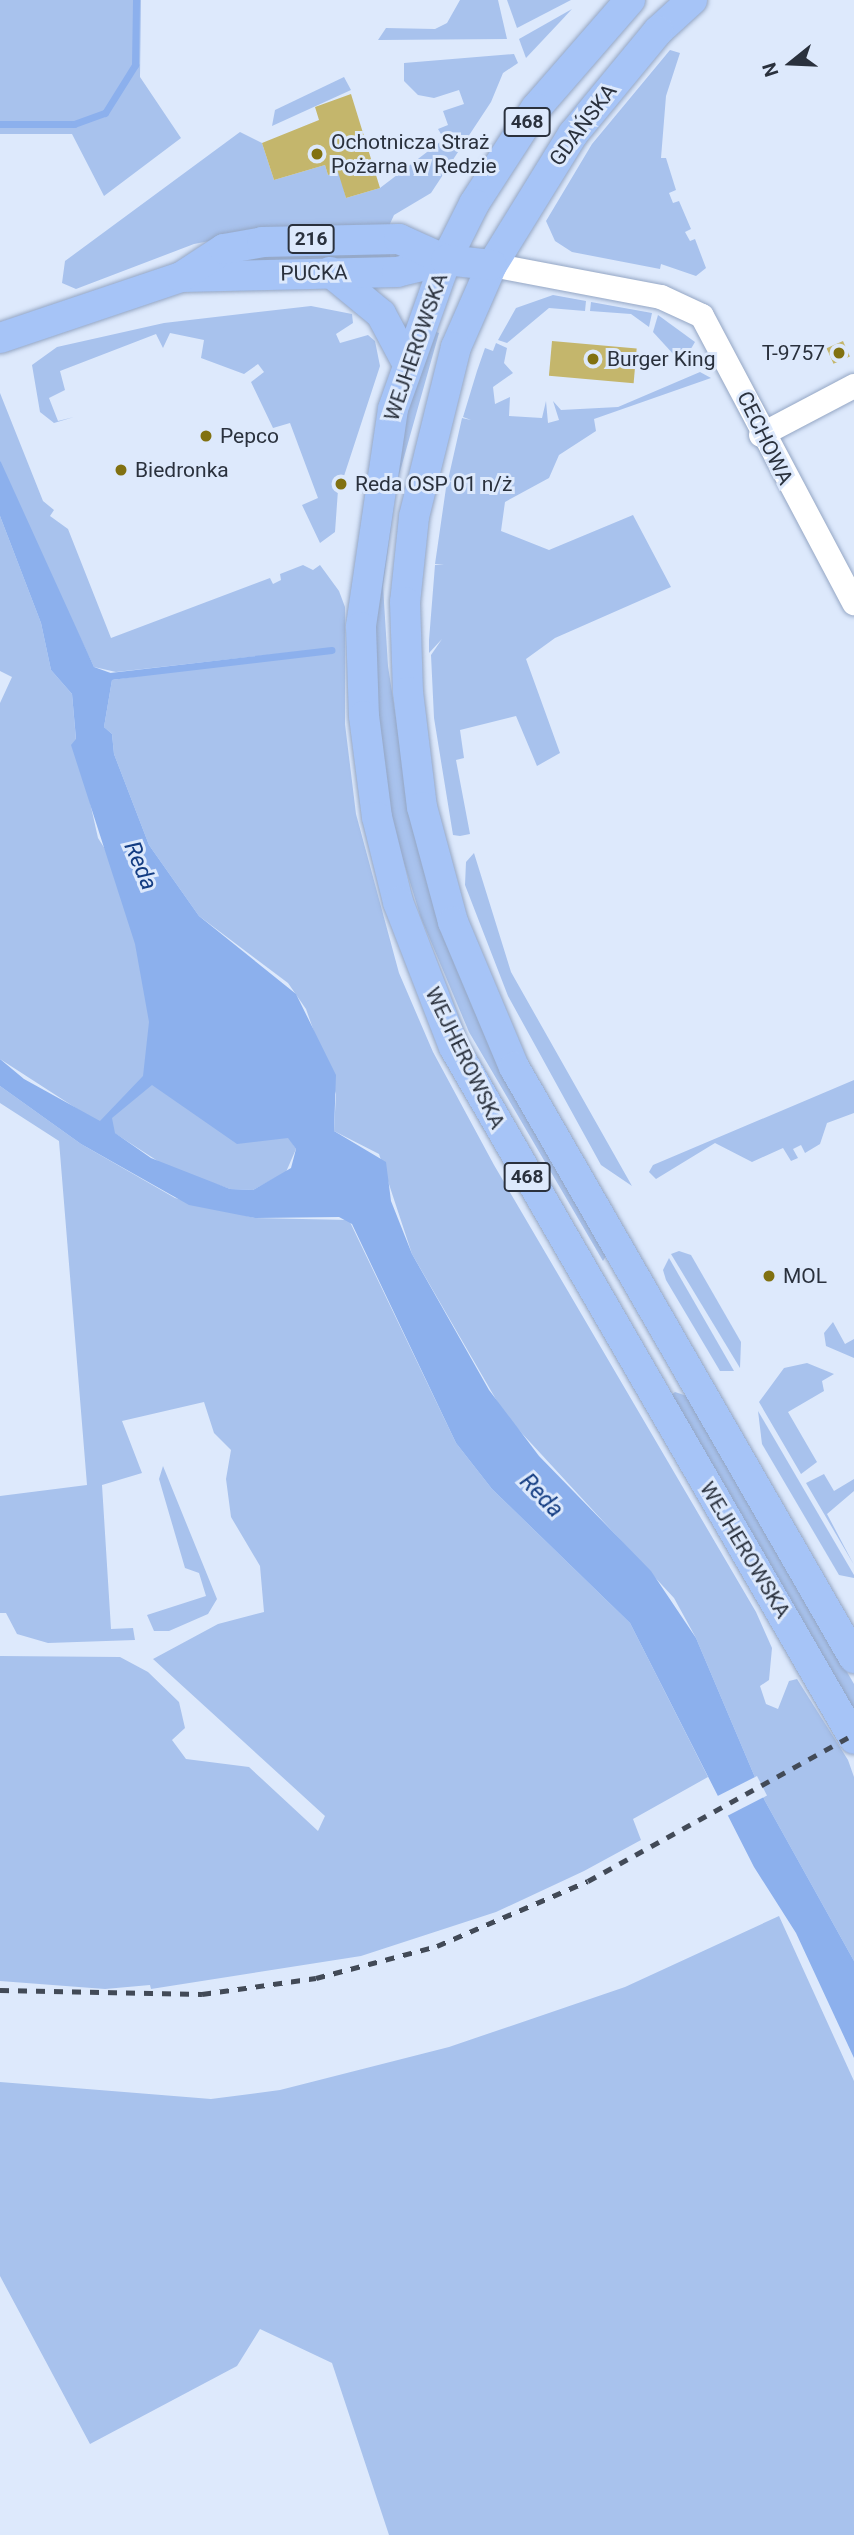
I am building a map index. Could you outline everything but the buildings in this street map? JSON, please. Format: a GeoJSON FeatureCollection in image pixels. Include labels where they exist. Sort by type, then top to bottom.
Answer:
{"type":"FeatureCollection","features":[{"type":"Feature","properties":{"kind":"main road","name":"468"},"geometry":{"type":"LineString","coordinates":[[446,260],[536,108],[630,0]]}},
{"type":"Feature","properties":{"kind":"main road","name":"GDAŃSKA"},"geometry":{"type":"LineString","coordinates":[[492,265],[573,134],[658,31],[692,0]]}},
{"type":"Feature","properties":{"kind":"main road","name":"PUCKA"},"geometry":{"type":"LineString","coordinates":[[0,338],[181,276],[224,249],[300,239],[399,239],[446,260],[492,265]]}},
{"type":"Feature","properties":{"kind":"main road","name":"PUCKA"},"geometry":{"type":"LineString","coordinates":[[181,276],[397,272],[446,260]]}},
{"type":"Feature","properties":{"kind":"main road","name":"WEJHEROWSKA"},"geometry":{"type":"LineString","coordinates":[[446,260],[407,363],[377,492],[361,627],[364,716],[375,804],[398,902],[454,1047],[854,1739]]}},
{"type":"Feature","properties":{"kind":"main road","name":"WEJHEROWSKA"},"geometry":{"type":"LineString","coordinates":[[492,265],[456,347],[425,456],[405,602],[420,794],[438,868],[480,994],[530,1099],[854,1658]]}},
{"type":"Feature","properties":{"kind":"main road","name":"216"},"geometry":{"type":"LineString","coordinates":[[330,272],[381,314],[407,363]]}},
{"type":"Feature","properties":{"kind":"street","name":"CECHOWA"},"geometry":{"type":"LineString","coordinates":[[492,265],[661,297],[694,310],[723,349],[761,435],[854,603]]}},
{"type":"Feature","properties":{"kind":"street"},"geometry":{"type":"LineString","coordinates":[[761,435],[854,386]]}},
{"type":"Feature","properties":{"kind":"shaded area"},"geometry":{"type":"Polygon","coordinates":[[[0,0],[141,0],[140,77],[181,138],[104,196],[72,134],[0,134],[0,0]]]}},
{"type":"Feature","properties":{"kind":"shaded area"},"geometry":{"type":"Polygon","coordinates":[[[460,0],[498,0],[507,39],[378,40],[386,28],[435,29],[447,23],[460,0]]]}},
{"type":"Feature","properties":{"kind":"shaded area"},"geometry":{"type":"Polygon","coordinates":[[[507,0],[571,0],[517,28],[507,0]]]}},
{"type":"Feature","properties":{"kind":"shaded area"},"geometry":{"type":"Polygon","coordinates":[[[572,9],[558,24],[526,58],[519,39],[572,9]]]}},
{"type":"Feature","properties":{"kind":"shaded area"},"geometry":{"type":"Polygon","coordinates":[[[670,50],[680,53],[666,96],[661,158],[666,158],[676,190],[669,193],[673,203],[679,201],[691,229],[685,232],[690,241],[695,239],[706,268],[696,276],[661,264],[660,269],[572,252],[555,241],[546,221],[592,144],[670,50]]]}},
{"type":"Feature","properties":{"kind":"shaded area"},"geometry":{"type":"Polygon","coordinates":[[[514,54],[518,63],[503,73],[491,102],[431,193],[394,215],[389,226],[271,229],[194,244],[76,289],[62,283],[65,261],[240,132],[262,143],[274,180],[325,165],[328,175],[339,171],[346,198],[380,188],[444,139],[438,129],[448,125],[443,111],[464,104],[459,90],[434,98],[418,95],[404,81],[404,63],[514,54]]]}},
{"type":"Feature","properties":{"kind":"shaded area"},"geometry":{"type":"Polygon","coordinates":[[[344,77],[351,90],[272,126],[275,110],[344,77]]]}},
{"type":"Feature","properties":{"kind":"shaded area"},"geometry":{"type":"Polygon","coordinates":[[[390,251],[390,260],[218,263],[257,256],[390,251]]]}},
{"type":"Feature","properties":{"kind":"shaded area"},"geometry":{"type":"Polygon","coordinates":[[[553,295],[586,301],[585,311],[549,308],[507,343],[498,340],[516,308],[553,295]]]}},
{"type":"Feature","properties":{"kind":"shaded area"},"geometry":{"type":"Polygon","coordinates":[[[591,302],[652,313],[649,327],[631,314],[590,311],[591,302]]]}},
{"type":"Feature","properties":{"kind":"shaded area"},"geometry":{"type":"Polygon","coordinates":[[[311,306],[352,314],[353,323],[336,334],[340,343],[368,335],[375,341],[380,366],[344,476],[339,476],[335,532],[320,543],[302,505],[318,498],[290,423],[273,428],[251,382],[264,372],[258,364],[244,374],[201,358],[204,340],[170,333],[163,348],[156,334],[60,371],[65,390],[49,398],[58,421],[74,417],[54,423],[40,412],[32,365],[57,347],[164,323],[311,306]]]}},
{"type":"Feature","properties":{"kind":"shaded area"},"geometry":{"type":"Polygon","coordinates":[[[658,315],[695,342],[686,357],[675,356],[653,332],[658,315]]]}},
{"type":"Feature","properties":{"kind":"shaded area"},"geometry":{"type":"Polygon","coordinates":[[[431,330],[439,333],[397,482],[383,586],[388,666],[411,815],[516,1099],[606,1256],[603,1261],[469,1032],[421,918],[391,821],[373,671],[374,614],[403,419],[431,330]]]}},
{"type":"Feature","properties":{"kind":"shaded area"},"geometry":{"type":"Polygon","coordinates":[[[496,343],[507,348],[504,363],[513,373],[493,387],[495,404],[510,397],[509,416],[542,418],[546,401],[548,423],[559,420],[553,401],[561,410],[618,407],[700,372],[711,378],[594,419],[596,431],[559,455],[549,478],[505,502],[501,531],[549,550],[633,515],[671,587],[555,638],[526,659],[560,753],[537,766],[516,716],[460,730],[464,758],[456,760],[470,834],[460,836],[453,835],[434,718],[431,655],[442,639],[429,653],[429,640],[435,565],[444,565],[435,564],[447,481],[458,483],[448,480],[462,418],[471,420],[463,417],[477,371],[485,348],[493,351],[496,343]]]}},
{"type":"Feature","properties":{"kind":"shaded area"},"geometry":{"type":"Polygon","coordinates":[[[0,393],[43,501],[54,510],[50,516],[68,529],[111,638],[270,578],[273,584],[281,580],[280,574],[303,565],[313,570],[320,565],[339,591],[345,607],[345,724],[356,814],[399,973],[433,1052],[494,1165],[756,1612],[772,1648],[769,1680],[760,1686],[766,1704],[778,1709],[789,1681],[797,1679],[848,1760],[854,1777],[854,1961],[765,1801],[696,1638],[674,1598],[505,1415],[412,1254],[379,1154],[334,1131],[336,1094],[306,1009],[288,983],[199,916],[149,845],[114,754],[112,734],[104,727],[112,680],[331,648],[116,672],[94,667],[6,481],[0,460],[0,393]]]}},
{"type":"Feature","properties":{"kind":"shaded area"},"geometry":{"type":"Polygon","coordinates":[[[0,516],[41,623],[51,670],[72,694],[76,740],[98,838],[296,1149],[286,1172],[253,1190],[230,1189],[167,1167],[0,1059],[0,703],[12,677],[0,671],[0,516]]]}},
{"type":"Feature","properties":{"kind":"shaded area"},"geometry":{"type":"Polygon","coordinates":[[[474,853],[511,972],[632,1186],[601,1165],[508,996],[465,885],[466,862],[474,853]]]}},
{"type":"Feature","properties":{"kind":"shaded area"},"geometry":{"type":"Polygon","coordinates":[[[854,1080],[854,1113],[827,1123],[820,1144],[805,1153],[801,1145],[793,1149],[798,1158],[791,1161],[783,1148],[752,1162],[715,1143],[656,1179],[649,1172],[653,1165],[854,1080]]]}},
{"type":"Feature","properties":{"kind":"shaded area"},"geometry":{"type":"Polygon","coordinates":[[[0,1086],[81,1144],[175,1198],[255,1218],[349,1220],[456,1443],[492,1489],[630,1623],[708,1777],[633,1819],[641,1840],[584,1871],[496,1912],[361,1956],[151,1989],[150,1985],[105,1989],[0,1981],[0,1656],[120,1657],[148,1672],[179,1702],[185,1728],[172,1740],[186,1759],[249,1767],[318,1831],[325,1816],[153,1659],[218,1624],[264,1612],[260,1566],[231,1517],[226,1479],[231,1450],[214,1433],[204,1402],[122,1421],[142,1473],[102,1485],[111,1629],[133,1628],[135,1640],[48,1643],[17,1634],[6,1613],[0,1613],[0,1496],[87,1485],[59,1141],[0,1103],[0,1086]]]}},
{"type":"Feature","properties":{"kind":"shaded area"},"geometry":{"type":"Polygon","coordinates":[[[679,1251],[691,1255],[741,1342],[740,1368],[671,1254],[679,1251]]]}},
{"type":"Feature","properties":{"kind":"shaded area"},"geometry":{"type":"Polygon","coordinates":[[[669,1258],[734,1371],[720,1371],[666,1280],[663,1270],[669,1258]]]}},
{"type":"Feature","properties":{"kind":"shaded area"},"geometry":{"type":"Polygon","coordinates":[[[833,1322],[845,1344],[854,1339],[854,1358],[826,1346],[824,1333],[833,1322]]]}},
{"type":"Feature","properties":{"kind":"shaded area"},"geometry":{"type":"Polygon","coordinates":[[[807,1363],[834,1374],[822,1381],[824,1391],[788,1412],[817,1462],[801,1474],[759,1402],[784,1368],[807,1363]]]}},
{"type":"Feature","properties":{"kind":"shaded area"},"geometry":{"type":"Polygon","coordinates":[[[675,1392],[687,1396],[854,1684],[854,1713],[671,1395],[675,1392]]]}},
{"type":"Feature","properties":{"kind":"shaded area"},"geometry":{"type":"Polygon","coordinates":[[[758,1411],[854,1578],[839,1575],[762,1444],[758,1411]]]}},
{"type":"Feature","properties":{"kind":"shaded area"},"geometry":{"type":"Polygon","coordinates":[[[163,1466],[217,1599],[208,1614],[169,1631],[154,1631],[147,1615],[206,1596],[199,1573],[185,1568],[159,1479],[163,1466]]]}},
{"type":"Feature","properties":{"kind":"shaded area"},"geometry":{"type":"Polygon","coordinates":[[[824,1474],[834,1491],[854,1479],[854,1491],[827,1514],[854,1565],[806,1483],[824,1474]]]}},
{"type":"Feature","properties":{"kind":"shaded area"},"geometry":{"type":"Polygon","coordinates":[[[779,1916],[854,2081],[854,2535],[389,2535],[332,2363],[260,2329],[237,2366],[90,2444],[0,2276],[0,2082],[211,2099],[280,2090],[449,2047],[625,1987],[779,1916]]]}},
{"type":"Feature","properties":{"kind":"water","name":"Reda"},"geometry":{"type":"Polygon","coordinates":[[[0,460],[94,667],[119,676],[112,680],[104,727],[112,734],[114,754],[149,845],[199,916],[296,994],[336,1075],[334,1131],[386,1162],[391,1201],[412,1254],[489,1390],[539,1456],[651,1571],[696,1638],[765,1801],[854,1961],[854,2058],[796,1933],[754,1867],[630,1623],[492,1489],[456,1443],[352,1224],[339,1217],[255,1218],[189,1205],[81,1144],[0,1086],[0,1059],[24,1079],[100,1121],[143,1076],[149,1022],[135,944],[71,745],[76,739],[72,694],[51,670],[41,623],[0,516],[0,460]],[[152,1085],[112,1118],[115,1133],[151,1158],[230,1189],[253,1190],[291,1168],[296,1149],[288,1138],[237,1144],[152,1085]]]}},
{"type":"Feature","properties":{"kind":"pier"},"geometry":{"type":"Polygon","coordinates":[[[757,1776],[767,1796],[724,1817],[714,1798],[757,1776]]]}},
{"type":"Feature","properties":{"kind":"waterway"},"geometry":{"type":"LineString","coordinates":[[0,124],[74,124],[105,113],[135,65],[136,0]]}},
{"type":"Feature","properties":{"kind":"waterway"},"geometry":{"type":"LineString","coordinates":[[110,676],[331,650]]}},
{"type":"Feature","properties":{"kind":"railway"},"geometry":{"type":"LineString","coordinates":[[0,1990],[202,1994],[316,1978],[437,1946],[588,1881],[854,1734]]}},
{"type":"Feature","properties":{"kind":"place","name":"Ochotnicza Straż Pożarna w Redzie"},"geometry":{"type":"Point","coordinates":[317,154]}},
{"type":"Feature","properties":{"kind":"place","name":"T-9757"},"geometry":{"type":"Point","coordinates":[839,353]}},
{"type":"Feature","properties":{"kind":"place","name":"Burger King"},"geometry":{"type":"Point","coordinates":[593,359]}},
{"type":"Feature","properties":{"kind":"place","name":"Pepco"},"geometry":{"type":"Point","coordinates":[206,436]}},
{"type":"Feature","properties":{"kind":"place","name":"Biedronka"},"geometry":{"type":"Point","coordinates":[121,470]}},
{"type":"Feature","properties":{"kind":"place","name":"Reda OSP 01 n/ż"},"geometry":{"type":"Point","coordinates":[341,484]}},
{"type":"Feature","properties":{"kind":"place","name":"MOL"},"geometry":{"type":"Point","coordinates":[769,1276]}}]}
